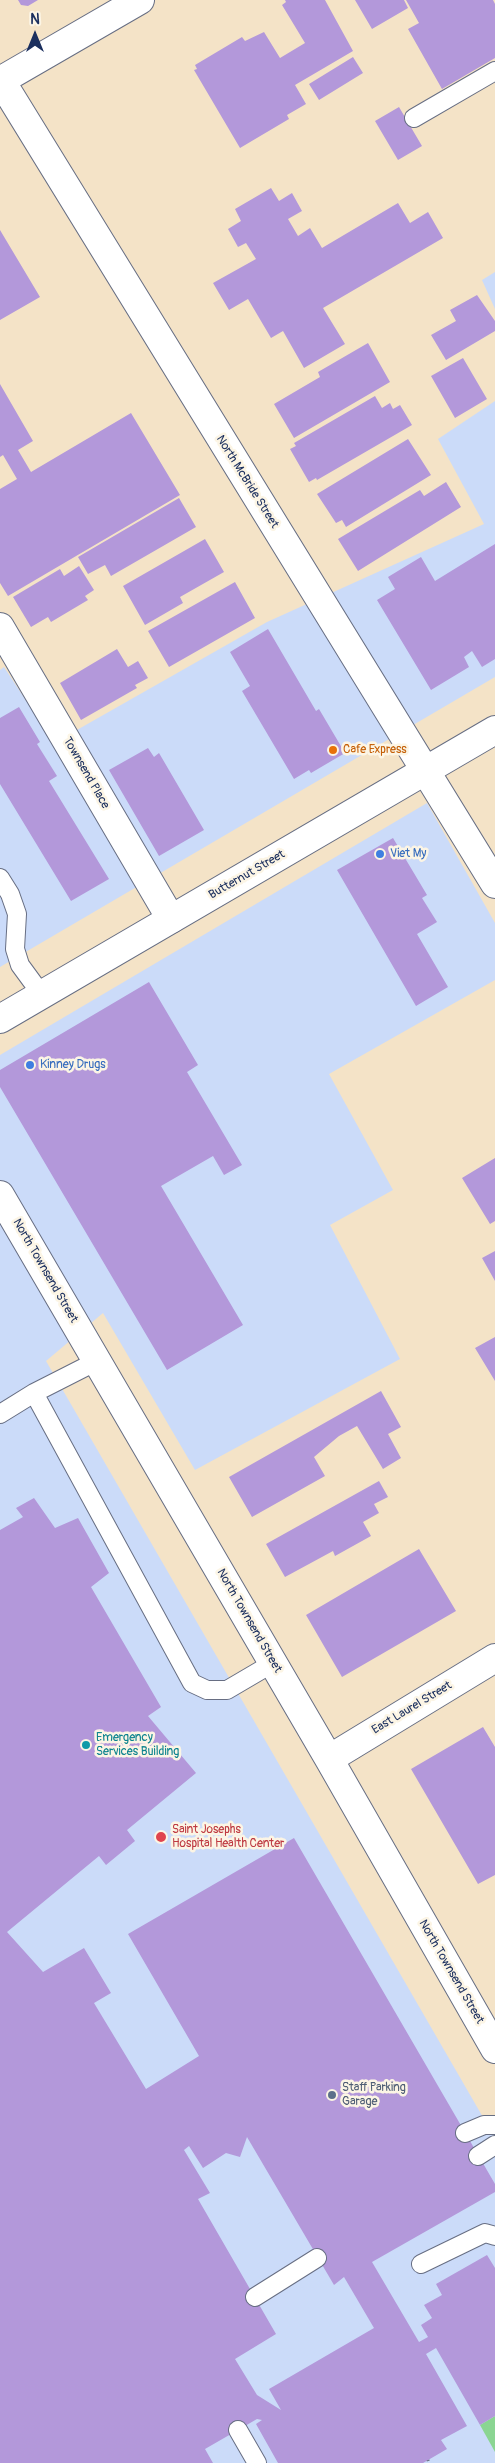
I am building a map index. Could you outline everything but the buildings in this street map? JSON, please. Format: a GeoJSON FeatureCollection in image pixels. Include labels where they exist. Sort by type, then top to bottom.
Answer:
{"type":"FeatureCollection","features":[{"type":"Feature","properties":{"kind":"street"},"geometry":{"type":"LineString","coordinates":[[0,80],[140,0]]}},
{"type":"Feature","properties":{"kind":"street","name":"North McBride Street"},"geometry":{"type":"LineString","coordinates":[[0,80],[495,884]]}},
{"type":"Feature","properties":{"kind":"street","name":"Townsend Place"},"geometry":{"type":"LineString","coordinates":[[0,627],[171,919]]}},
{"type":"Feature","properties":{"kind":"street","name":"Butternut Street"},"geometry":{"type":"LineString","coordinates":[[0,1019],[495,730]]}},
{"type":"Feature","properties":{"kind":"street","name":"North Townsend Street"},"geometry":{"type":"LineString","coordinates":[[0,1194],[329,1759],[495,2049]]}},
{"type":"Feature","properties":{"kind":"street","name":"East Laurel Street"},"geometry":{"type":"LineString","coordinates":[[329,1759],[495,1658]]}},
{"type":"Feature","properties":{"kind":"lane"},"geometry":{"type":"LineString","coordinates":[[414,118],[495,71]]}},
{"type":"Feature","properties":{"kind":"lane"},"geometry":{"type":"LineString","coordinates":[[0,878],[10,894],[17,914],[14,949],[20,965],[42,995]]}},
{"type":"Feature","properties":{"kind":"lane"},"geometry":{"type":"LineString","coordinates":[[0,1414],[97,1361]]}},
{"type":"Feature","properties":{"kind":"lane"},"geometry":{"type":"LineString","coordinates":[[34,1394],[192,1683],[207,1690],[227,1690],[273,1663]]}},
{"type":"Feature","properties":{"kind":"lane"},"geometry":{"type":"LineString","coordinates":[[465,2133],[484,2125],[495,2125]]}},
{"type":"Feature","properties":{"kind":"lane"},"geometry":{"type":"LineString","coordinates":[[478,2156],[495,2146]]}},
{"type":"Feature","properties":{"kind":"lane"},"geometry":{"type":"LineString","coordinates":[[421,2264],[485,2233],[495,2236]]}},
{"type":"Feature","properties":{"kind":"lane"},"geometry":{"type":"LineString","coordinates":[[255,2297],[317,2258]]}},
{"type":"Feature","properties":{"kind":"lane"},"geometry":{"type":"LineString","coordinates":[[238,2430],[257,2463]]}},
{"type":"Feature","properties":{"kind":"shaded area"},"geometry":{"type":"Polygon","coordinates":[[[495,272],[495,309],[482,280],[495,272]]]}},
{"type":"Feature","properties":{"kind":"shaded area"},"geometry":{"type":"Polygon","coordinates":[[[495,401],[495,677],[0,967],[0,670],[4,667],[54,743],[267,622],[484,524],[438,439],[495,401]]]}},
{"type":"Feature","properties":{"kind":"shaded area","name":"Saint Josephs Hospital Health Center"},"geometry":{"type":"Polygon","coordinates":[[[427,803],[495,923],[495,980],[329,1074],[393,1190],[330,1225],[400,1359],[195,1470],[103,1313],[46,1361],[495,2138],[495,2463],[0,2463],[0,1055],[427,803]]]}},
{"type":"Feature","properties":{"kind":"green space"},"geometry":{"type":"Polygon","coordinates":[[[495,2416],[495,2452],[480,2425],[495,2416]]]}},
{"type":"Feature","properties":{"kind":"place","name":"Cafe Express"},"geometry":{"type":"Point","coordinates":[333,750]}},
{"type":"Feature","properties":{"kind":"place","name":"Viet My"},"geometry":{"type":"Point","coordinates":[380,854]}},
{"type":"Feature","properties":{"kind":"place","name":"Kinney Drugs"},"geometry":{"type":"Point","coordinates":[30,1065]}},
{"type":"Feature","properties":{"kind":"place","name":"Emergency Services Building"},"geometry":{"type":"Point","coordinates":[86,1745]}},
{"type":"Feature","properties":{"kind":"place","name":"Saint Josephs Hospital Health Center"},"geometry":{"type":"Point","coordinates":[161,1837]}},
{"type":"Feature","properties":{"kind":"place","name":"Staff Parking Garage"},"geometry":{"type":"Point","coordinates":[332,2095]}}]}
